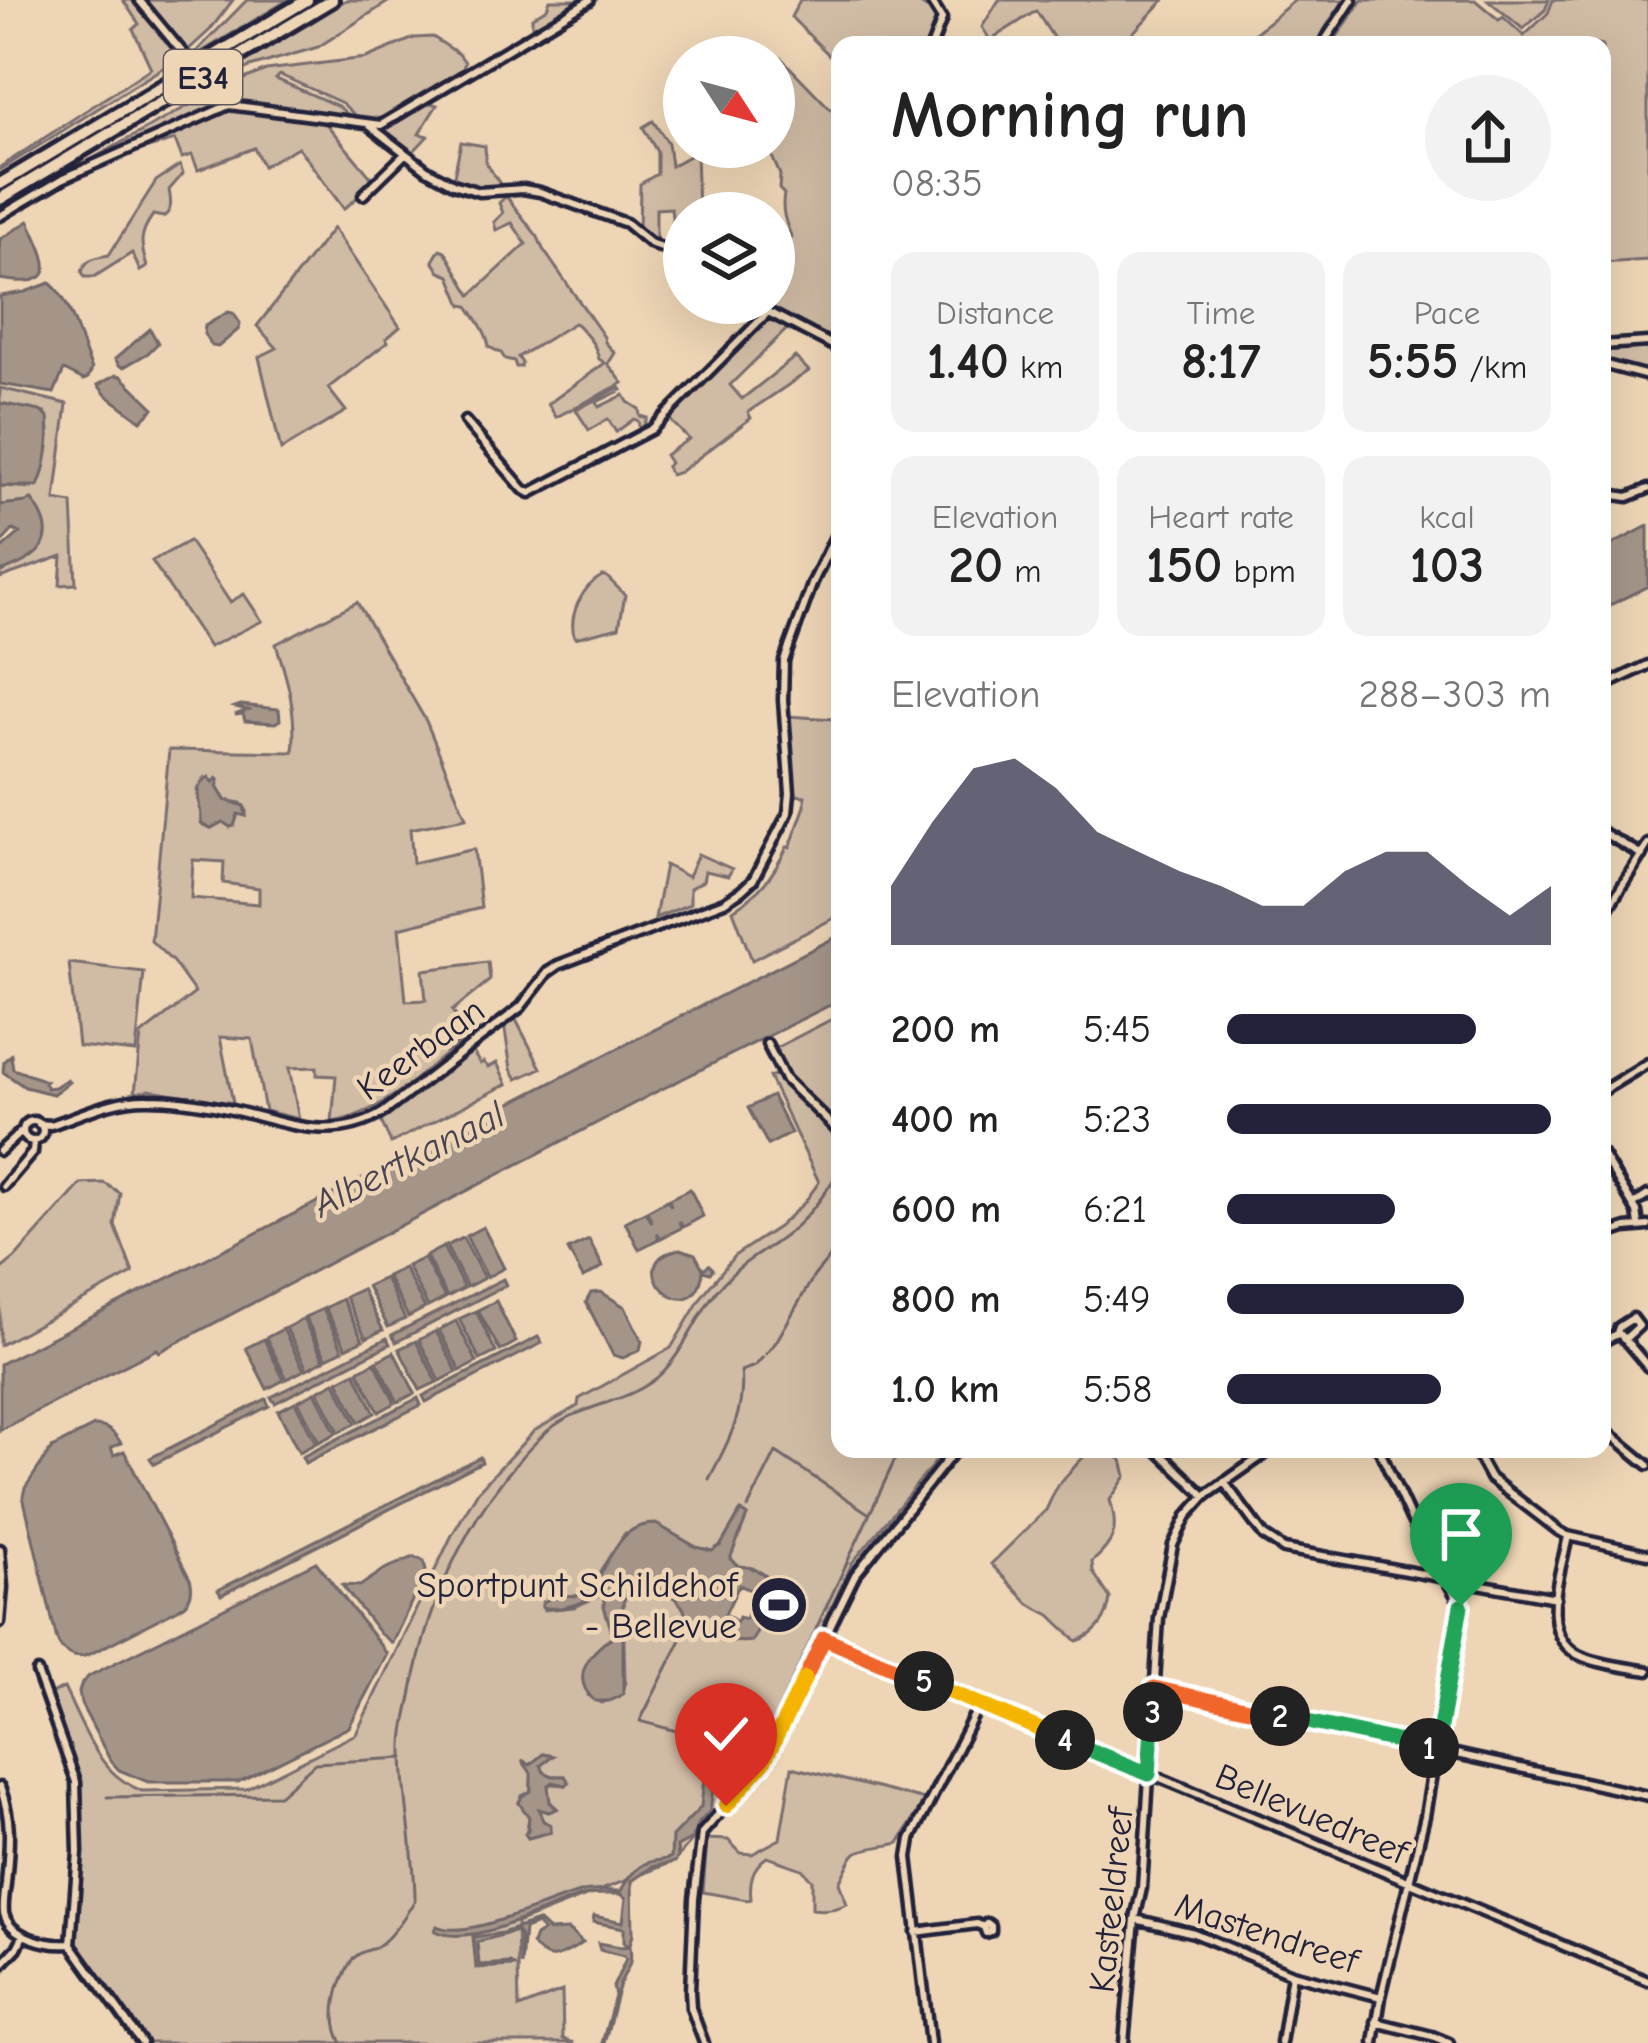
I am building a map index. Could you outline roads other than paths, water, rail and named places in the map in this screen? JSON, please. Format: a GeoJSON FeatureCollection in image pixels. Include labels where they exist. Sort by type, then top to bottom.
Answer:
{"type":"FeatureCollection","features":[{"type":"Feature","properties":{"kind":"highway","name":"E34"},"geometry":{"type":"LineString","coordinates":[[0,184],[307,0]]}},
{"type":"Feature","properties":{"kind":"highway","name":"E34"},"geometry":{"type":"LineString","coordinates":[[0,199],[332,0]]}},
{"type":"Feature","properties":{"kind":"street"},"geometry":{"type":"LineString","coordinates":[[139,0],[230,105],[381,125],[590,0]]}},
{"type":"Feature","properties":{"kind":"street"},"geometry":{"type":"LineString","coordinates":[[930,0],[942,19],[935,36]]}},
{"type":"Feature","properties":{"kind":"street"},"geometry":{"type":"LineString","coordinates":[[1328,36],[1352,0]]}},
{"type":"Feature","properties":{"kind":"street"},"geometry":{"type":"LineString","coordinates":[[0,216],[64,178],[230,105]]}},
{"type":"Feature","properties":{"kind":"street"},"geometry":{"type":"LineString","coordinates":[[367,124],[438,178],[479,192],[523,189],[604,213],[663,249]]}},
{"type":"Feature","properties":{"kind":"street"},"geometry":{"type":"LineString","coordinates":[[363,195],[405,154]]}},
{"type":"Feature","properties":{"kind":"street"},"geometry":{"type":"LineString","coordinates":[[468,420],[530,493],[652,429],[756,324]]}},
{"type":"Feature","properties":{"kind":"street"},"geometry":{"type":"LineString","coordinates":[[791,324],[831,344]]}},
{"type":"Feature","properties":{"kind":"street"},"geometry":{"type":"LineString","coordinates":[[1611,344],[1648,342]]}},
{"type":"Feature","properties":{"kind":"street"},"geometry":{"type":"LineString","coordinates":[[1611,366],[1648,376]]}},
{"type":"Feature","properties":{"kind":"street"},"geometry":{"type":"LineString","coordinates":[[1611,494],[1628,496],[1648,489]]}},
{"type":"Feature","properties":{"kind":"street","name":"Keerbaan"},"geometry":{"type":"LineString","coordinates":[[0,1150],[51,1125],[116,1102],[147,1099],[222,1107],[298,1127],[331,1130],[358,1125],[384,1112],[470,1048],[521,1007],[558,965],[741,892],[753,880],[788,813],[784,661],[831,545]]}},
{"type":"Feature","properties":{"kind":"street"},"geometry":{"type":"LineString","coordinates":[[1611,683],[1648,665]]}},
{"type":"Feature","properties":{"kind":"street"},"geometry":{"type":"LineString","coordinates":[[1611,837],[1642,855]]}},
{"type":"Feature","properties":{"kind":"street"},"geometry":{"type":"LineString","coordinates":[[1611,904],[1648,844]]}},
{"type":"Feature","properties":{"kind":"street"},"geometry":{"type":"LineString","coordinates":[[767,1044],[785,1079],[831,1124]]}},
{"type":"Feature","properties":{"kind":"street"},"geometry":{"type":"LineString","coordinates":[[1611,1086],[1648,1063]]}},
{"type":"Feature","properties":{"kind":"street","name":"Keerbaan"},"geometry":{"type":"LineString","coordinates":[[32,1136],[29,1122],[51,1125]]}},
{"type":"Feature","properties":{"kind":"street"},"geometry":{"type":"LineString","coordinates":[[4,1186],[30,1157],[39,1124]]}},
{"type":"Feature","properties":{"kind":"street"},"geometry":{"type":"LineString","coordinates":[[1611,1169],[1644,1226],[1611,1234]]}},
{"type":"Feature","properties":{"kind":"street"},"geometry":{"type":"LineString","coordinates":[[1633,1205],[1648,1196]]}},
{"type":"Feature","properties":{"kind":"street"},"geometry":{"type":"LineString","coordinates":[[1611,1337],[1633,1318],[1639,1326],[1626,1338]]}},
{"type":"Feature","properties":{"kind":"street"},"geometry":{"type":"LineString","coordinates":[[1617,1334],[1626,1338],[1648,1367]]}},
{"type":"Feature","properties":{"kind":"street"},"geometry":{"type":"LineString","coordinates":[[1611,1434],[1648,1465]]}},
{"type":"Feature","properties":{"kind":"street"},"geometry":{"type":"LineString","coordinates":[[704,2043],[690,1991],[702,1833],[764,1762],[855,1575],[949,1458]]}},
{"type":"Feature","properties":{"kind":"street"},"geometry":{"type":"LineString","coordinates":[[1165,1458],[1205,1496]]}},
{"type":"Feature","properties":{"kind":"street","name":"Kasteeldreef"},"geometry":{"type":"LineString","coordinates":[[1124,2043],[1142,1888],[1160,1618],[1173,1545],[1187,1516],[1205,1496],[1259,1458]]}},
{"type":"Feature","properties":{"kind":"street"},"geometry":{"type":"LineString","coordinates":[[1383,1458],[1411,1519],[1461,1606]]}},
{"type":"Feature","properties":{"kind":"street"},"geometry":{"type":"LineString","coordinates":[[1479,1458],[1490,1478],[1568,1536],[1648,1553]]}},
{"type":"Feature","properties":{"kind":"street"},"geometry":{"type":"LineString","coordinates":[[1224,1483],[1264,1536],[1284,1549],[1556,1598]]}},
{"type":"Feature","properties":{"kind":"street"},"geometry":{"type":"LineString","coordinates":[[1568,1536],[1553,1610],[1561,1639],[1578,1655],[1648,1671]]}},
{"type":"Feature","properties":{"kind":"street"},"geometry":{"type":"LineString","coordinates":[[0,1549],[0,1623]]}},
{"type":"Feature","properties":{"kind":"street"},"geometry":{"type":"LineString","coordinates":[[1374,2043],[1436,1750],[1463,1582]]}},
{"type":"Feature","properties":{"kind":"street","name":"Bellevuedreef"},"geometry":{"type":"LineString","coordinates":[[824,1638],[1648,1981]]}},
{"type":"Feature","properties":{"kind":"street"},"geometry":{"type":"LineString","coordinates":[[37,1672],[76,1782],[78,1852],[71,1943],[142,2043]]}},
{"type":"Feature","properties":{"kind":"street"},"geometry":{"type":"LineString","coordinates":[[1154,1688],[1648,1796]]}},
{"type":"Feature","properties":{"kind":"street"},"geometry":{"type":"LineString","coordinates":[[930,2043],[908,1857],[911,1839],[980,1705]]}},
{"type":"Feature","properties":{"kind":"street"},"geometry":{"type":"LineString","coordinates":[[0,1787],[10,1823],[3,1874],[6,1919],[23,1935],[61,1945],[71,1943]]}},
{"type":"Feature","properties":{"kind":"street","name":"Mastendreef"},"geometry":{"type":"LineString","coordinates":[[1135,1919],[1214,1939],[1292,1974],[1382,1996]]}},
{"type":"Feature","properties":{"kind":"street"},"geometry":{"type":"LineString","coordinates":[[916,1932],[984,1927]]}},
{"type":"Feature","properties":{"kind":"street"},"geometry":{"type":"LineString","coordinates":[[0,1966],[23,1935]]}},
{"type":"Feature","properties":{"kind":"street"},"geometry":{"type":"LineString","coordinates":[[1281,2043],[1292,1974]]}},
{"type":"Feature","properties":{"kind":"street","name":"Mastendreef"},"geometry":{"type":"LineString","coordinates":[[1376,2022],[1449,2043]]}},
{"type":"Feature","properties":{"kind":"water"},"geometry":{"type":"Polygon","coordinates":[[[29,221],[44,259],[42,276],[0,279],[0,239],[29,221]]]}},
{"type":"Feature","properties":{"kind":"water"},"geometry":{"type":"Polygon","coordinates":[[[50,283],[75,323],[92,369],[88,378],[64,370],[54,393],[0,384],[0,296],[50,283]]]}},
{"type":"Feature","properties":{"kind":"water"},"geometry":{"type":"Polygon","coordinates":[[[228,312],[240,323],[239,329],[218,347],[212,346],[205,326],[228,312]]]}},
{"type":"Feature","properties":{"kind":"water"},"geometry":{"type":"Polygon","coordinates":[[[150,329],[158,343],[120,366],[115,359],[150,329]]]}},
{"type":"Feature","properties":{"kind":"water"},"geometry":{"type":"Polygon","coordinates":[[[116,375],[154,408],[141,421],[98,385],[116,375]]]}},
{"type":"Feature","properties":{"kind":"water"},"geometry":{"type":"Polygon","coordinates":[[[0,403],[48,417],[47,452],[38,486],[0,486],[0,403]]]}},
{"type":"Feature","properties":{"kind":"water"},"geometry":{"type":"Polygon","coordinates":[[[31,499],[45,525],[43,545],[27,560],[0,572],[0,550],[20,533],[13,530],[0,544],[0,505],[31,499]]]}},
{"type":"Feature","properties":{"kind":"water"},"geometry":{"type":"Polygon","coordinates":[[[1648,526],[1648,586],[1611,604],[1611,545],[1648,526]]]}},
{"type":"Feature","properties":{"kind":"water"},"geometry":{"type":"Polygon","coordinates":[[[235,707],[279,709],[280,720],[245,721],[243,714],[235,715],[248,710],[235,707]]]}},
{"type":"Feature","properties":{"kind":"water"},"geometry":{"type":"Polygon","coordinates":[[[209,777],[213,783],[219,780],[217,787],[225,800],[244,806],[246,816],[238,814],[234,826],[223,822],[211,828],[201,823],[198,791],[209,777]]]}},
{"type":"Feature","properties":{"kind":"water","name":"Albertkanaal"},"geometry":{"type":"Polygon","coordinates":[[[831,940],[831,1004],[0,1430],[0,1364],[831,940]]]}},
{"type":"Feature","properties":{"kind":"water"},"geometry":{"type":"Polygon","coordinates":[[[11,1055],[13,1069],[46,1081],[47,1088],[69,1082],[53,1094],[25,1087],[3,1072],[4,1061],[11,1055]]]}},
{"type":"Feature","properties":{"kind":"water"},"geometry":{"type":"Polygon","coordinates":[[[772,1096],[791,1133],[768,1145],[748,1108],[772,1096]]]}},
{"type":"Feature","properties":{"kind":"water"},"geometry":{"type":"Polygon","coordinates":[[[690,1189],[703,1216],[683,1227],[679,1221],[681,1228],[661,1238],[657,1233],[659,1239],[639,1249],[625,1222],[645,1212],[652,1222],[647,1211],[667,1200],[671,1206],[669,1199],[690,1189]]]}},
{"type":"Feature","properties":{"kind":"water"},"geometry":{"type":"Polygon","coordinates":[[[483,1227],[504,1268],[487,1277],[466,1236],[483,1227]]]}},
{"type":"Feature","properties":{"kind":"water"},"geometry":{"type":"Polygon","coordinates":[[[463,1238],[484,1278],[467,1287],[446,1246],[463,1238]]]}},
{"type":"Feature","properties":{"kind":"water"},"geometry":{"type":"Polygon","coordinates":[[[589,1240],[603,1267],[583,1278],[568,1250],[589,1240]]]}},
{"type":"Feature","properties":{"kind":"water"},"geometry":{"type":"Polygon","coordinates":[[[443,1247],[464,1288],[447,1297],[426,1256],[443,1247]]]}},
{"type":"Feature","properties":{"kind":"water"},"geometry":{"type":"Polygon","coordinates":[[[680,1249],[695,1254],[703,1269],[709,1265],[713,1269],[703,1271],[697,1290],[686,1298],[675,1297],[656,1279],[655,1267],[662,1256],[680,1249]]]}},
{"type":"Feature","properties":{"kind":"water"},"geometry":{"type":"Polygon","coordinates":[[[424,1258],[445,1298],[428,1307],[407,1266],[424,1258]]]}},
{"type":"Feature","properties":{"kind":"water"},"geometry":{"type":"Polygon","coordinates":[[[404,1268],[425,1308],[408,1317],[387,1276],[404,1268]]]}},
{"type":"Feature","properties":{"kind":"water"},"geometry":{"type":"Polygon","coordinates":[[[385,1278],[405,1319],[388,1327],[367,1286],[385,1278]]]}},
{"type":"Feature","properties":{"kind":"water"},"geometry":{"type":"Polygon","coordinates":[[[503,1279],[506,1285],[396,1342],[392,1335],[503,1279]]]}},
{"type":"Feature","properties":{"kind":"water"},"geometry":{"type":"Polygon","coordinates":[[[362,1289],[383,1330],[366,1338],[345,1297],[362,1289]]]}},
{"type":"Feature","properties":{"kind":"water"},"geometry":{"type":"Polygon","coordinates":[[[601,1292],[625,1307],[642,1341],[640,1350],[623,1358],[613,1355],[586,1302],[591,1293],[601,1292]]]}},
{"type":"Feature","properties":{"kind":"water"},"geometry":{"type":"Polygon","coordinates":[[[342,1299],[363,1340],[346,1348],[325,1308],[342,1299]]]}},
{"type":"Feature","properties":{"kind":"water"},"geometry":{"type":"Polygon","coordinates":[[[496,1301],[516,1342],[500,1351],[478,1310],[496,1301]]]}},
{"type":"Feature","properties":{"kind":"water"},"geometry":{"type":"Polygon","coordinates":[[[323,1309],[343,1350],[326,1358],[305,1317],[323,1309]]]}},
{"type":"Feature","properties":{"kind":"water"},"geometry":{"type":"Polygon","coordinates":[[[476,1311],[496,1352],[480,1360],[459,1319],[476,1311]]]}},
{"type":"Feature","properties":{"kind":"water"},"geometry":{"type":"Polygon","coordinates":[[[303,1319],[324,1360],[307,1369],[286,1328],[303,1319]]]}},
{"type":"Feature","properties":{"kind":"water"},"geometry":{"type":"Polygon","coordinates":[[[456,1321],[477,1362],[460,1371],[439,1330],[456,1321]]]}},
{"type":"Feature","properties":{"kind":"water"},"geometry":{"type":"Polygon","coordinates":[[[283,1329],[304,1370],[287,1379],[266,1338],[283,1329]]]}},
{"type":"Feature","properties":{"kind":"water"},"geometry":{"type":"Polygon","coordinates":[[[436,1331],[457,1372],[440,1381],[419,1340],[436,1331]]]}},
{"type":"Feature","properties":{"kind":"water"},"geometry":{"type":"Polygon","coordinates":[[[538,1337],[542,1343],[426,1402],[423,1396],[538,1337]]]}},
{"type":"Feature","properties":{"kind":"water"},"geometry":{"type":"Polygon","coordinates":[[[387,1338],[390,1344],[275,1403],[271,1397],[387,1338]]]}},
{"type":"Feature","properties":{"kind":"water"},"geometry":{"type":"Polygon","coordinates":[[[264,1339],[284,1380],[267,1389],[246,1348],[264,1339]]]}},
{"type":"Feature","properties":{"kind":"water"},"geometry":{"type":"Polygon","coordinates":[[[416,1341],[437,1382],[420,1390],[399,1349],[416,1341]]]}},
{"type":"Feature","properties":{"kind":"water"},"geometry":{"type":"Polygon","coordinates":[[[394,1352],[415,1393],[398,1402],[377,1361],[394,1352]]]}},
{"type":"Feature","properties":{"kind":"water"},"geometry":{"type":"Polygon","coordinates":[[[375,1362],[395,1403],[379,1412],[358,1371],[375,1362]]]}},
{"type":"Feature","properties":{"kind":"water"},"geometry":{"type":"Polygon","coordinates":[[[355,1372],[375,1413],[359,1422],[338,1381],[355,1372]]]}},
{"type":"Feature","properties":{"kind":"water"},"geometry":{"type":"Polygon","coordinates":[[[335,1382],[356,1423],[339,1432],[318,1391],[335,1382]]]}},
{"type":"Feature","properties":{"kind":"water"},"geometry":{"type":"Polygon","coordinates":[[[315,1392],[336,1433],[319,1442],[298,1401],[315,1392]]]}},
{"type":"Feature","properties":{"kind":"water"},"geometry":{"type":"Polygon","coordinates":[[[418,1398],[421,1405],[305,1463],[302,1457],[418,1398]]]}},
{"type":"Feature","properties":{"kind":"water"},"geometry":{"type":"Polygon","coordinates":[[[266,1399],[269,1406],[154,1464],[150,1458],[266,1399]]]}},
{"type":"Feature","properties":{"kind":"water"},"geometry":{"type":"Polygon","coordinates":[[[295,1402],[316,1443],[299,1452],[278,1411],[295,1402]]]}},
{"type":"Feature","properties":{"kind":"water"},"geometry":{"type":"Polygon","coordinates":[[[94,1426],[110,1430],[121,1443],[111,1448],[114,1455],[124,1451],[192,1588],[178,1609],[78,1657],[65,1652],[57,1640],[23,1496],[52,1448],[94,1426]]]}},
{"type":"Feature","properties":{"kind":"water"},"geometry":{"type":"Polygon","coordinates":[[[480,1457],[482,1462],[221,1595],[218,1590],[480,1457]]]}},
{"type":"Feature","properties":{"kind":"water"},"geometry":{"type":"Polygon","coordinates":[[[741,1511],[747,1516],[730,1559],[761,1572],[776,1590],[752,1641],[734,1641],[708,1632],[667,1593],[636,1583],[623,1603],[623,1694],[595,1701],[583,1683],[583,1674],[590,1657],[613,1636],[604,1594],[558,1608],[542,1607],[543,1602],[559,1595],[577,1596],[596,1586],[618,1544],[640,1526],[656,1524],[712,1551],[721,1545],[741,1511]],[[739,1585],[725,1614],[737,1622],[739,1617],[745,1619],[752,1612],[753,1591],[739,1585]]]}},
{"type":"Feature","properties":{"kind":"water"},"geometry":{"type":"Polygon","coordinates":[[[414,1557],[424,1561],[426,1571],[392,1643],[342,1585],[360,1586],[414,1557]]]}},
{"type":"Feature","properties":{"kind":"water"},"geometry":{"type":"Polygon","coordinates":[[[316,1562],[387,1654],[349,1727],[238,1782],[148,1782],[119,1770],[81,1704],[82,1683],[316,1562]]]}},
{"type":"Feature","properties":{"kind":"water"},"geometry":{"type":"Polygon","coordinates":[[[710,1751],[718,1753],[710,1811],[692,1839],[677,1847],[675,1862],[652,1867],[632,1881],[630,1944],[624,1943],[624,1928],[593,1922],[594,1916],[623,1922],[626,1898],[621,1894],[583,1896],[469,1935],[435,1931],[437,1926],[487,1924],[583,1892],[621,1891],[639,1868],[671,1857],[672,1837],[701,1807],[710,1751]]]}},
{"type":"Feature","properties":{"kind":"water"},"geometry":{"type":"Polygon","coordinates":[[[543,1754],[553,1756],[541,1765],[544,1772],[565,1776],[569,1782],[548,1786],[550,1802],[557,1809],[539,1809],[551,1832],[528,1838],[529,1817],[519,1803],[531,1791],[531,1773],[522,1760],[530,1765],[543,1754]]]}},
{"type":"Feature","properties":{"kind":"water"},"geometry":{"type":"Polygon","coordinates":[[[538,1921],[549,1931],[568,1930],[583,1943],[556,1957],[544,1956],[532,1944],[543,1931],[537,1924],[524,1929],[521,1966],[517,1931],[477,1942],[479,1965],[514,1966],[476,1968],[473,1937],[538,1921]]]}},
{"type":"Feature","properties":{"kind":"water"},"geometry":{"type":"Polygon","coordinates":[[[598,1943],[630,1946],[631,1953],[604,2043],[613,1987],[626,1959],[600,1950],[598,1943]]]}},
{"type":"Feature","properties":{"kind":"waterway"},"geometry":{"type":"LineString","coordinates":[[203,51],[288,0]]}},
{"type":"Feature","properties":{"kind":"waterway"},"geometry":{"type":"LineString","coordinates":[[342,2043],[335,2012],[347,1968],[356,1956],[389,1937],[415,1900],[403,1764],[405,1725],[430,1620],[475,1521],[543,1435],[571,1416],[635,1392],[663,1372],[724,1282],[800,1223],[831,1184]]}},
{"type":"Feature","properties":{"kind":"waterway"},"geometry":{"type":"LineString","coordinates":[[766,1354],[831,1256]]}},
{"type":"Feature","properties":{"kind":"waterway"},"geometry":{"type":"LineString","coordinates":[[709,1479],[738,1414],[741,1371],[763,1357]]}},
{"type":"Feature","properties":{"kind":"waterway"},"geometry":{"type":"LineString","coordinates":[[748,1508],[776,1452],[868,1513]]}},
{"type":"Feature","properties":{"kind":"waterway"},"geometry":{"type":"LineString","coordinates":[[691,1620],[640,1721],[758,1753],[896,1458]]}},
{"type":"Feature","properties":{"kind":"waterway"},"geometry":{"type":"LineString","coordinates":[[107,1797],[279,1795],[315,1763],[404,1758]]}},
{"type":"Feature","properties":{"kind":"place","name":"Sportpunt Schildehof - Bellevue"},"geometry":{"type":"Point","coordinates":[779,1605]}}]}
